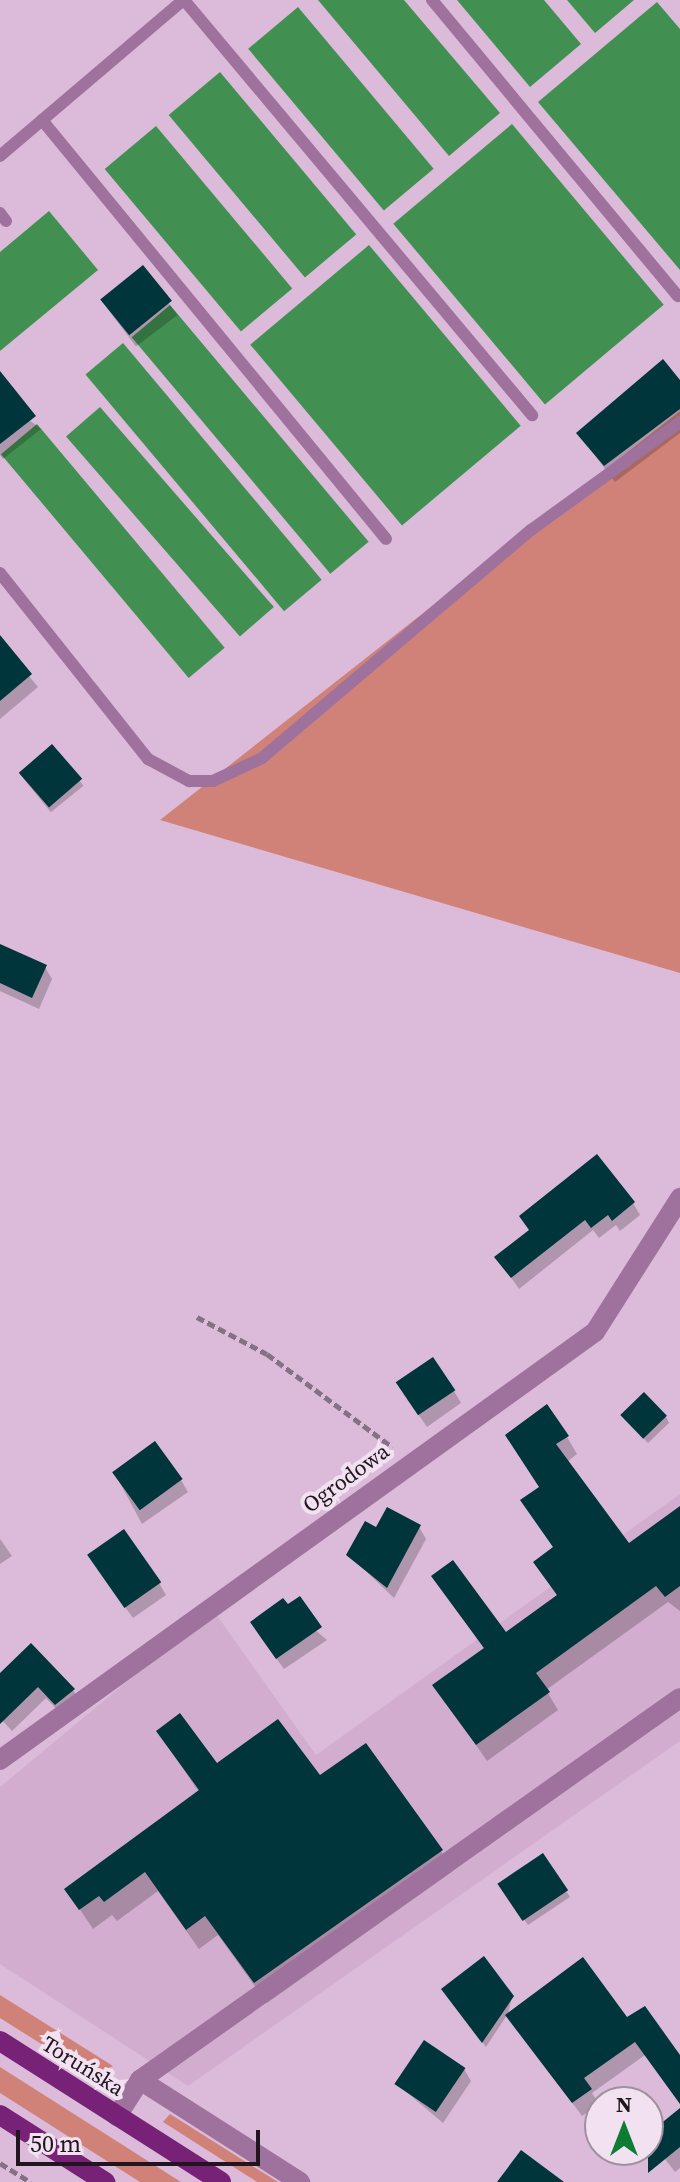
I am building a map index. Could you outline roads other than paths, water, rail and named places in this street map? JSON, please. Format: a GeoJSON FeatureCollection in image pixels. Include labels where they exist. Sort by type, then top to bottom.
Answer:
{"type":"FeatureCollection","features":[{"type":"Feature","properties":{"kind":"main road","name":"Toruńska"},"geometry":{"type":"LineString","coordinates":[[0,2041],[221,2182]]}},
{"type":"Feature","properties":{"kind":"main road"},"geometry":{"type":"LineString","coordinates":[[0,2115],[105,2182]]}},
{"type":"Feature","properties":{"kind":"street","name":"Ogrodowa"},"geometry":{"type":"LineString","coordinates":[[0,1760],[410,1460],[595,1332],[680,1198]]}},
{"type":"Feature","properties":{"kind":"street"},"geometry":{"type":"LineString","coordinates":[[117,2116],[140,2080],[680,1698]]}},
{"type":"Feature","properties":{"kind":"street"},"geometry":{"type":"LineString","coordinates":[[140,2080],[300,2182]]}},
{"type":"Feature","properties":{"kind":"lane"},"geometry":{"type":"LineString","coordinates":[[0,156],[184,0],[532,415]]}},
{"type":"Feature","properties":{"kind":"lane"},"geometry":{"type":"LineString","coordinates":[[432,0],[678,296]]}},
{"type":"Feature","properties":{"kind":"lane"},"geometry":{"type":"LineString","coordinates":[[42,120],[386,539]]}},
{"type":"Feature","properties":{"kind":"lane"},"geometry":{"type":"LineString","coordinates":[[0,573],[148,759],[189,781],[213,781],[262,758],[531,530],[680,422]]}}]}
